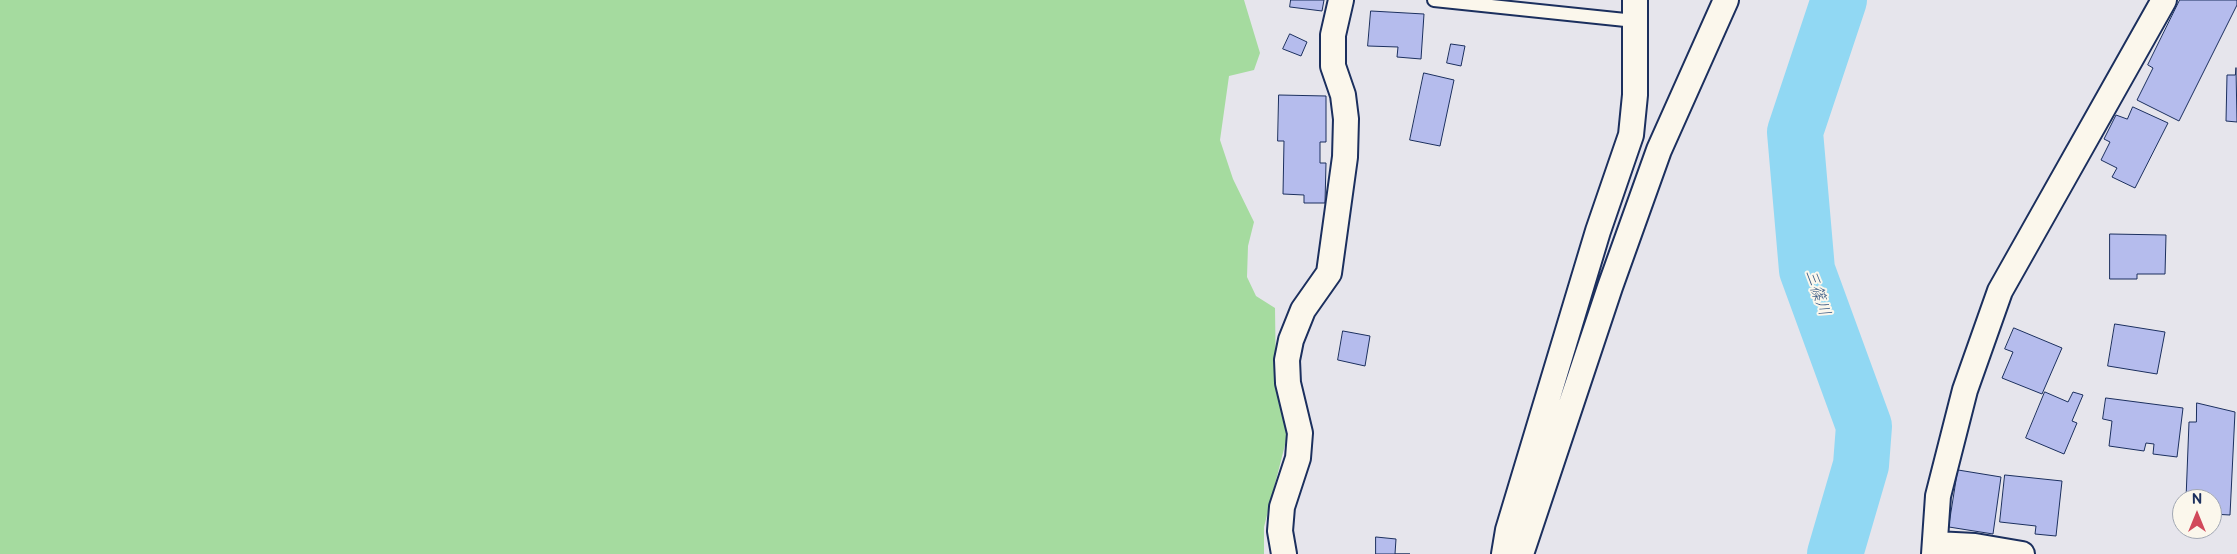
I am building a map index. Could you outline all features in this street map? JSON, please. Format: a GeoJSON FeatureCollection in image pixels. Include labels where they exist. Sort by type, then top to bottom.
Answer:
{"type":"FeatureCollection","features":[{"type":"Feature","properties":{"kind":"street"},"geometry":{"type":"LineString","coordinates":[[1284,554],[1280,531],[1282,507],[1298,458],[1300,433],[1288,383],[1287,360],[1291,340],[1303,310],[1329,273],[1344,166],[1346,119],[1343,95],[1333,66],[1333,35],[1341,0]]}},
{"type":"Feature","properties":{"kind":"street"},"geometry":{"type":"LineString","coordinates":[[1521,554],[1610,287],[1659,150],[1726,0]]}},
{"type":"Feature","properties":{"kind":"street"},"geometry":{"type":"LineString","coordinates":[[2022,554],[1975,546],[1929,551],[1938,496],[1966,390],[2000,292],[2164,0]]}},
{"type":"Feature","properties":{"kind":"street"},"geometry":{"type":"LineString","coordinates":[[1504,554],[1508,530],[1598,232],[1631,136],[1635,95],[1635,11]]}},
{"type":"Feature","properties":{"kind":"lane"},"geometry":{"type":"LineString","coordinates":[[1434,0],[1635,11]]}},
{"type":"Feature","properties":{"kind":"green space"},"geometry":{"type":"Polygon","coordinates":[[[0,0],[1244,0],[1260,53],[1254,70],[1229,76],[1220,140],[1233,179],[1254,222],[1248,246],[1247,277],[1256,296],[1275,308],[1276,384],[1287,437],[1264,527],[1264,554],[0,554],[0,0]]]}},
{"type":"Feature","properties":{"kind":"building"},"geometry":{"type":"Polygon","coordinates":[[[1291,0],[1324,0],[1322,11],[1290,7],[1291,0]]]}},
{"type":"Feature","properties":{"kind":"building"},"geometry":{"type":"Polygon","coordinates":[[[2180,0],[2237,0],[2237,5],[2179,121],[2137,100],[2153,68],[2148,65],[2180,0]]]}},
{"type":"Feature","properties":{"kind":"building"},"geometry":{"type":"Polygon","coordinates":[[[1371,11],[1424,14],[1421,59],[1397,57],[1398,47],[1368,46],[1371,11]]]}},
{"type":"Feature","properties":{"kind":"building"},"geometry":{"type":"Polygon","coordinates":[[[1290,34],[1307,42],[1301,56],[1283,49],[1290,34]]]}},
{"type":"Feature","properties":{"kind":"building"},"geometry":{"type":"Polygon","coordinates":[[[1451,44],[1465,46],[1461,66],[1447,63],[1451,44]]]}},
{"type":"Feature","properties":{"kind":"building"},"geometry":{"type":"Polygon","coordinates":[[[2236,68],[2237,122],[2226,121],[2227,75],[2235,75],[2236,68]]]}},
{"type":"Feature","properties":{"kind":"building"},"geometry":{"type":"Polygon","coordinates":[[[1424,73],[1454,80],[1440,146],[1410,140],[1424,73]]]}},
{"type":"Feature","properties":{"kind":"building"},"geometry":{"type":"Polygon","coordinates":[[[1279,95],[1326,96],[1326,142],[1320,142],[1320,163],[1326,163],[1325,203],[1304,203],[1304,195],[1283,194],[1284,141],[1278,141],[1279,95]]]}},
{"type":"Feature","properties":{"kind":"building"},"geometry":{"type":"Polygon","coordinates":[[[2133,107],[2168,123],[2135,188],[2112,177],[2117,168],[2101,160],[2110,142],[2104,139],[2116,115],[2127,119],[2133,107]]]}},
{"type":"Feature","properties":{"kind":"building"},"geometry":{"type":"Polygon","coordinates":[[[2110,234],[2166,235],[2165,274],[2137,274],[2137,279],[2110,279],[2110,234]]]}},
{"type":"Feature","properties":{"kind":"building"},"geometry":{"type":"Polygon","coordinates":[[[2115,324],[2165,332],[2157,374],[2108,366],[2115,324]]]}},
{"type":"Feature","properties":{"kind":"building"},"geometry":{"type":"Polygon","coordinates":[[[2014,328],[2062,348],[2042,394],[2002,378],[2013,352],[2005,349],[2014,328]]]}},
{"type":"Feature","properties":{"kind":"building"},"geometry":{"type":"Polygon","coordinates":[[[1343,331],[1370,336],[1365,366],[1338,360],[1343,331]]]}},
{"type":"Feature","properties":{"kind":"building"},"geometry":{"type":"Polygon","coordinates":[[[2045,392],[2068,402],[2073,392],[2083,395],[2072,421],[2077,423],[2064,454],[2026,438],[2045,392]]]}},
{"type":"Feature","properties":{"kind":"building"},"geometry":{"type":"Polygon","coordinates":[[[2106,398],[2183,408],[2177,457],[2153,454],[2154,444],[2146,443],[2144,451],[2109,446],[2112,421],[2103,419],[2106,398]]]}},
{"type":"Feature","properties":{"kind":"building"},"geometry":{"type":"Polygon","coordinates":[[[2197,403],[2235,412],[2230,515],[2222,515],[2222,489],[2186,489],[2189,422],[2196,422],[2197,403]]]}},
{"type":"Feature","properties":{"kind":"building"},"geometry":{"type":"Polygon","coordinates":[[[1958,470],[2001,477],[1993,534],[1949,527],[1958,470]]]}},
{"type":"Feature","properties":{"kind":"building"},"geometry":{"type":"Polygon","coordinates":[[[2005,475],[2062,481],[2056,536],[2035,534],[2036,526],[2000,522],[2005,475]]]}},
{"type":"Feature","properties":{"kind":"building"},"geometry":{"type":"Polygon","coordinates":[[[1376,537],[1396,539],[1395,554],[1376,554],[1376,537]]]}},
{"type":"Feature","properties":{"kind":"waterway","name":"三篠川"},"geometry":{"type":"LineString","coordinates":[[1835,554],[1861,465],[1864,426],[1807,270],[1795,132],[1839,0]]}}]}
